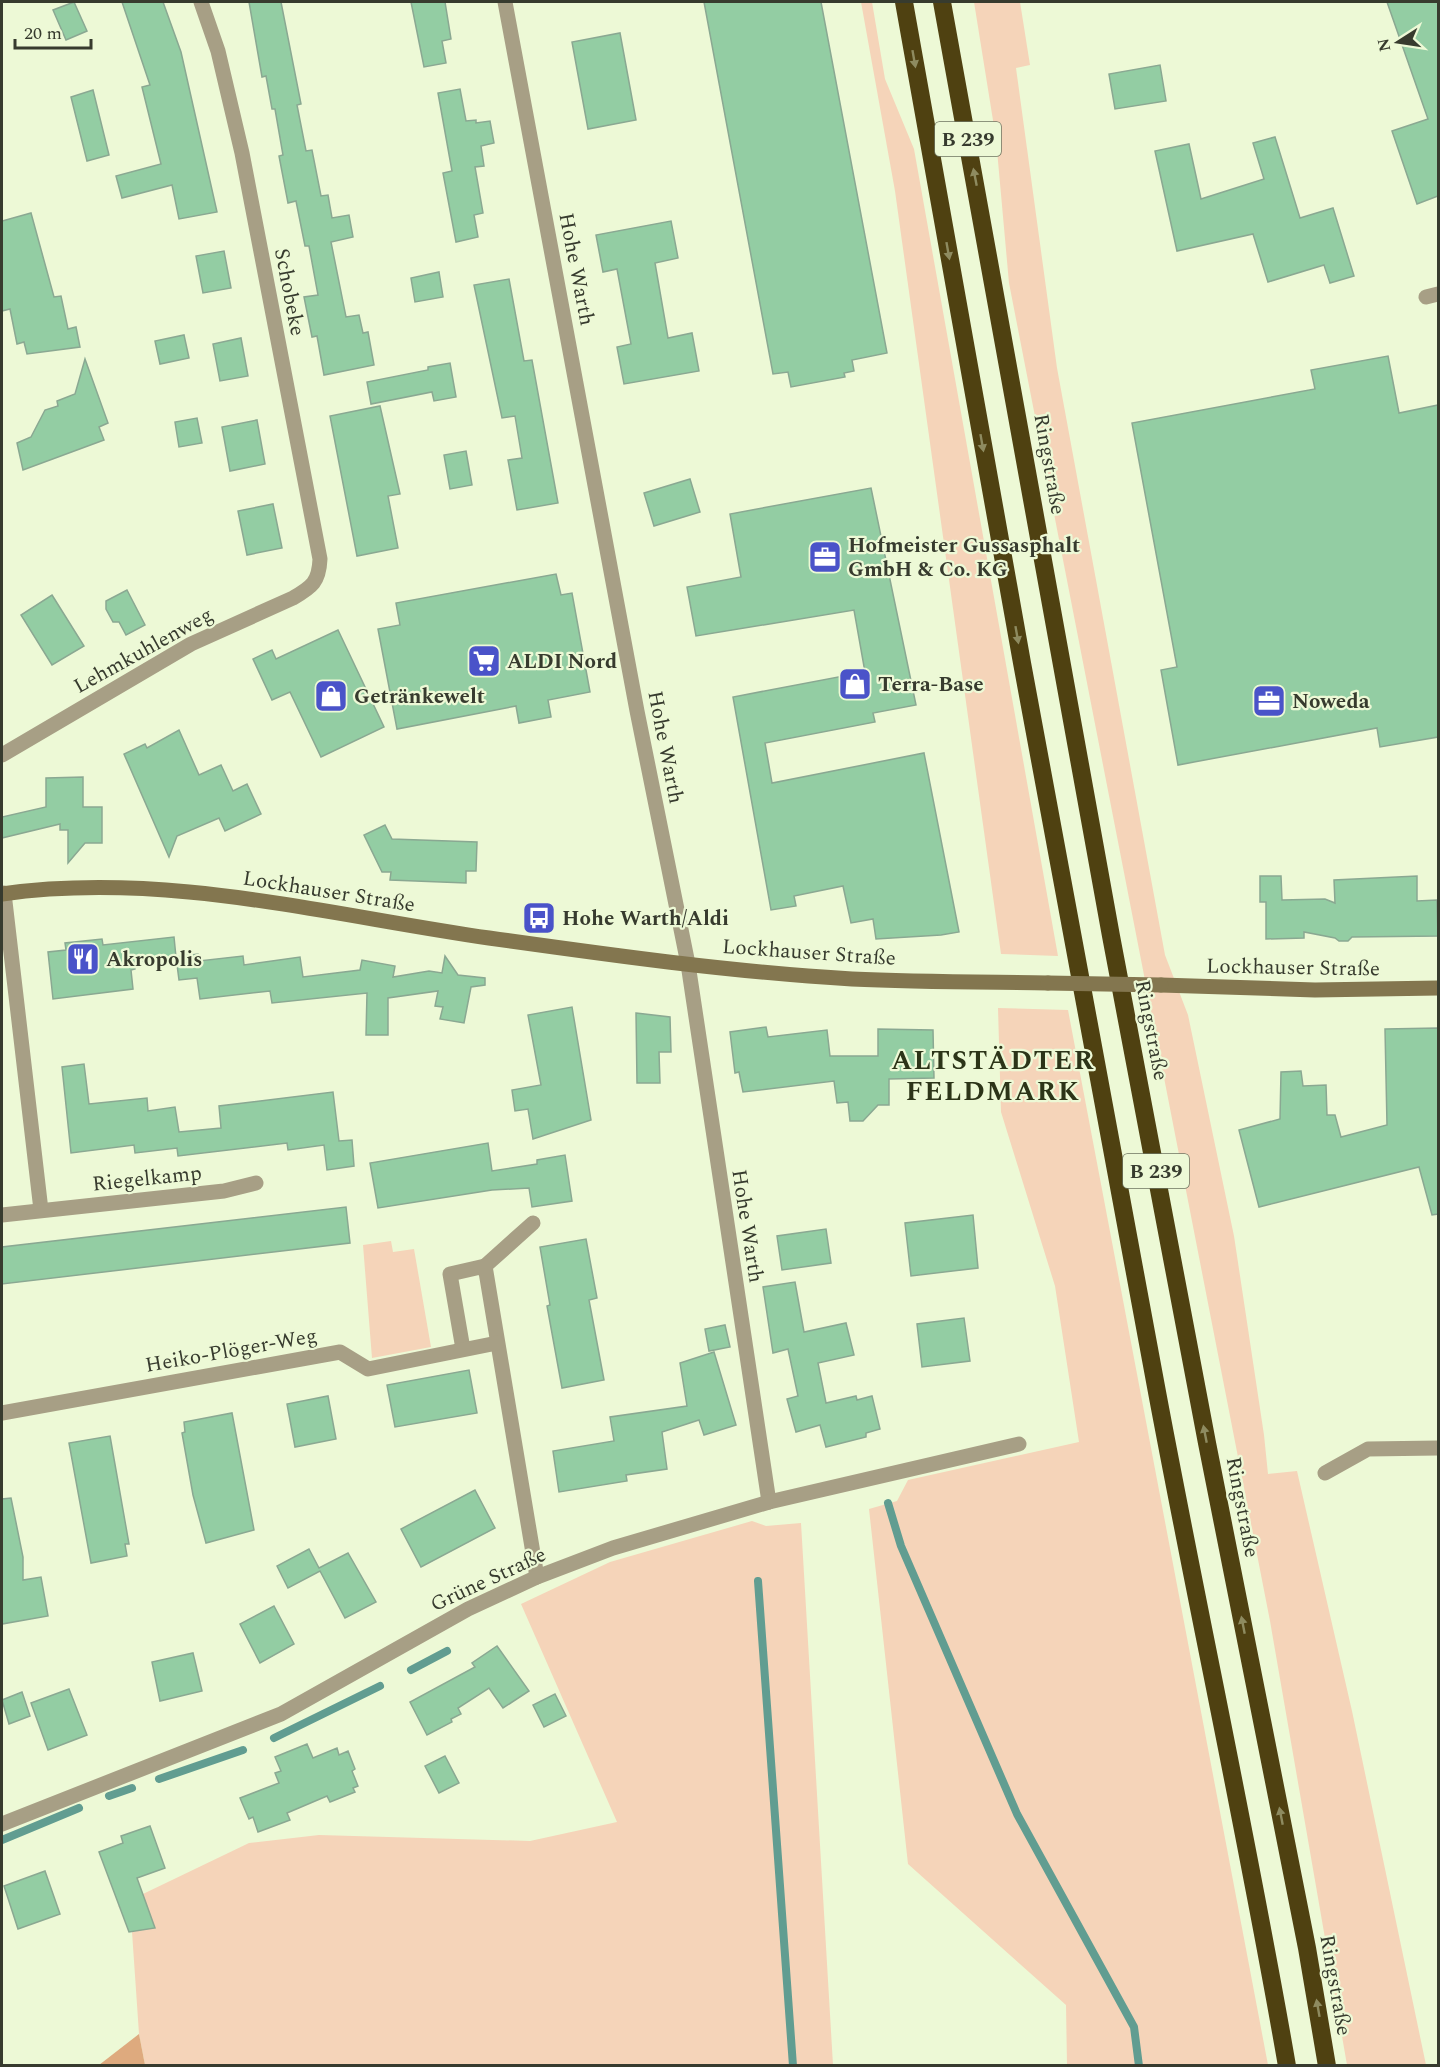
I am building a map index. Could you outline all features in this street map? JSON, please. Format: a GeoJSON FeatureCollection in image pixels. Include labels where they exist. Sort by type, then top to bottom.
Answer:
{"type":"FeatureCollection","features":[{"type":"Feature","properties":{"kind":"highway","name":"B 239"},"geometry":{"type":"LineString","coordinates":[[904,2],[1075,959],[1170,1461],[1268,1955],[1287,2066]]}},
{"type":"Feature","properties":{"kind":"highway","name":"Ringstraße"},"geometry":{"type":"LineString","coordinates":[[942,2],[1111,936],[1207,1443],[1308,1948],[1328,2066]]}},
{"type":"Feature","properties":{"kind":"street","name":"Schobeke"},"geometry":{"type":"LineString","coordinates":[[201,2],[218,51],[242,153],[318,547],[319,576],[308,589]]}},
{"type":"Feature","properties":{"kind":"street","name":"Hohe Warth"},"geometry":{"type":"LineString","coordinates":[[505,2],[639,722],[688,964],[770,1502]]}},
{"type":"Feature","properties":{"kind":"street","name":"Lehmkuhlenweg"},"geometry":{"type":"LineString","coordinates":[[2,755],[191,644],[308,589]]}},
{"type":"Feature","properties":{"kind":"street","name":"Lockhauser Straße"},"geometry":{"type":"LineString","coordinates":[[3,893],[63,888],[204,891],[485,937],[688,964],[853,979],[1315,990],[1438,988]]}},
{"type":"Feature","properties":{"kind":"street"},"geometry":{"type":"LineString","coordinates":[[3,893],[41,1210]]}},
{"type":"Feature","properties":{"kind":"street","name":"Riegelkamp"},"geometry":{"type":"LineString","coordinates":[[2,1215],[224,1191],[256,1183]]}},
{"type":"Feature","properties":{"kind":"street"},"geometry":{"type":"LineString","coordinates":[[463,1348],[450,1274],[485,1266],[533,1222]]}},
{"type":"Feature","properties":{"kind":"street"},"geometry":{"type":"LineString","coordinates":[[485,1266],[537,1577]]}},
{"type":"Feature","properties":{"kind":"street","name":"Heiko-Plöger-Weg"},"geometry":{"type":"LineString","coordinates":[[2,1413],[340,1352],[368,1369],[463,1348],[497,1343]]}},
{"type":"Feature","properties":{"kind":"street","name":"Grüne Straße"},"geometry":{"type":"LineString","coordinates":[[2,1824],[281,1714],[468,1609],[537,1577],[613,1548],[770,1502],[1019,1444]]}},
{"type":"Feature","properties":{"kind":"street"},"geometry":{"type":"LineString","coordinates":[[1324,1473],[1368,1449],[1438,1448]]}},
{"type":"Feature","properties":{"kind":"shaded area"},"geometry":{"type":"Polygon","coordinates":[[[861,2],[872,2],[885,79],[914,149],[1058,956],[1001,954],[895,191],[861,2]]]}},
{"type":"Feature","properties":{"kind":"shaded area"},"geometry":{"type":"Polygon","coordinates":[[[974,2],[1020,2],[1030,65],[1016,68],[1057,368],[1165,955],[1188,1015],[1234,1236],[1268,1474],[1297,1471],[1352,1711],[1426,2065],[1347,2065],[1270,1621],[1009,283],[996,139],[974,2]]]}},
{"type":"Feature","properties":{"kind":"shaded area"},"geometry":{"type":"Polygon","coordinates":[[[998,1008],[1068,1010],[1268,2065],[1067,2065],[1066,2005],[908,1864],[869,1509],[897,1501],[908,1480],[1079,1442],[1055,1286],[1001,1112],[998,1008]]]}},
{"type":"Feature","properties":{"kind":"shaded area"},"geometry":{"type":"Polygon","coordinates":[[[391,1241],[393,1252],[414,1249],[431,1347],[372,1358],[363,1245],[391,1241]]]}},
{"type":"Feature","properties":{"kind":"shaded area"},"geometry":{"type":"Polygon","coordinates":[[[752,1521],[766,1526],[801,1523],[833,2065],[145,2065],[139,2034],[131,1917],[118,1906],[249,1843],[319,1835],[530,1841],[617,1822],[521,1604],[610,1562],[752,1521]]]}},
{"type":"Feature","properties":{"kind":"shaded area"},"geometry":{"type":"Polygon","coordinates":[[[139,2034],[145,2065],[99,2065],[139,2034]]]}},
{"type":"Feature","properties":{"kind":"building"},"geometry":{"type":"Polygon","coordinates":[[[74,2],[87,31],[66,40],[53,10],[74,2]]]}},
{"type":"Feature","properties":{"kind":"building"},"geometry":{"type":"Polygon","coordinates":[[[122,2],[163,2],[181,52],[217,212],[179,219],[172,185],[122,198],[116,176],[161,164],[142,87],[150,85],[122,2]]]}},
{"type":"Feature","properties":{"kind":"building"},"geometry":{"type":"Polygon","coordinates":[[[249,2],[281,2],[301,104],[297,105],[306,151],[312,150],[321,196],[328,195],[332,218],[349,215],[353,237],[331,242],[346,317],[359,315],[363,333],[368,332],[374,365],[324,375],[317,336],[312,337],[304,297],[318,295],[309,246],[305,246],[296,201],[288,203],[279,156],[283,155],[275,109],[272,109],[266,76],[262,77],[249,2]]]}},
{"type":"Feature","properties":{"kind":"building"},"geometry":{"type":"Polygon","coordinates":[[[411,2],[445,2],[451,39],[442,41],[446,63],[424,67],[411,2]]]}},
{"type":"Feature","properties":{"kind":"building"},"geometry":{"type":"Polygon","coordinates":[[[704,2],[821,2],[887,353],[852,360],[854,371],[844,373],[845,377],[791,387],[788,372],[773,374],[704,2]]]}},
{"type":"Feature","properties":{"kind":"building"},"geometry":{"type":"Polygon","coordinates":[[[1387,2],[1438,2],[1438,196],[1417,204],[1392,131],[1428,119],[1387,2]]]}},
{"type":"Feature","properties":{"kind":"building"},"geometry":{"type":"Polygon","coordinates":[[[620,33],[636,120],[588,129],[572,42],[620,33]]]}},
{"type":"Feature","properties":{"kind":"building"},"geometry":{"type":"Polygon","coordinates":[[[1160,65],[1166,101],[1115,109],[1109,74],[1160,65]]]}},
{"type":"Feature","properties":{"kind":"building"},"geometry":{"type":"Polygon","coordinates":[[[460,89],[466,121],[476,120],[476,123],[490,121],[494,143],[481,146],[484,166],[475,167],[483,213],[474,215],[478,237],[456,242],[443,173],[452,171],[438,93],[460,89]]]}},
{"type":"Feature","properties":{"kind":"building"},"geometry":{"type":"Polygon","coordinates":[[[93,90],[109,155],[87,161],[71,97],[93,90]]]}},
{"type":"Feature","properties":{"kind":"building"},"geometry":{"type":"Polygon","coordinates":[[[1275,137],[1300,218],[1333,208],[1354,276],[1330,283],[1324,265],[1268,282],[1253,234],[1177,251],[1155,151],[1189,144],[1201,199],[1264,179],[1253,143],[1275,137]]]}},
{"type":"Feature","properties":{"kind":"building"},"geometry":{"type":"Polygon","coordinates":[[[31,213],[54,297],[61,296],[68,329],[76,327],[80,347],[27,354],[24,342],[17,344],[10,309],[2,311],[2,221],[31,213]]]}},
{"type":"Feature","properties":{"kind":"building"},"geometry":{"type":"Polygon","coordinates":[[[671,221],[678,258],[655,263],[668,338],[692,333],[699,371],[624,384],[617,347],[631,344],[617,269],[603,272],[596,235],[671,221]]]}},
{"type":"Feature","properties":{"kind":"building"},"geometry":{"type":"Polygon","coordinates":[[[224,251],[231,288],[203,293],[196,256],[224,251]]]}},
{"type":"Feature","properties":{"kind":"building"},"geometry":{"type":"Polygon","coordinates":[[[439,272],[443,297],[415,302],[411,278],[439,272]]]}},
{"type":"Feature","properties":{"kind":"building"},"geometry":{"type":"Polygon","coordinates":[[[509,279],[524,361],[532,360],[558,503],[517,510],[508,460],[522,458],[515,416],[502,418],[474,285],[509,279]]]}},
{"type":"Feature","properties":{"kind":"building"},"geometry":{"type":"Polygon","coordinates":[[[184,335],[189,358],[160,364],[155,341],[184,335]]]}},
{"type":"Feature","properties":{"kind":"building"},"geometry":{"type":"Polygon","coordinates":[[[241,338],[248,376],[220,381],[213,344],[241,338]]]}},
{"type":"Feature","properties":{"kind":"building"},"geometry":{"type":"Polygon","coordinates":[[[1388,356],[1399,413],[1438,405],[1438,737],[1380,747],[1377,728],[1178,765],[1161,670],[1177,667],[1132,423],[1315,389],[1311,370],[1388,356]]]}},
{"type":"Feature","properties":{"kind":"building"},"geometry":{"type":"Polygon","coordinates":[[[85,359],[108,423],[99,427],[104,440],[23,470],[17,443],[31,437],[45,410],[58,406],[57,401],[75,394],[85,359]]]}},
{"type":"Feature","properties":{"kind":"building"},"geometry":{"type":"Polygon","coordinates":[[[450,363],[456,397],[434,401],[432,392],[371,404],[367,382],[428,370],[428,367],[450,363]]]}},
{"type":"Feature","properties":{"kind":"building"},"geometry":{"type":"Polygon","coordinates":[[[380,406],[400,494],[388,496],[398,548],[357,556],[330,416],[380,406]]]}},
{"type":"Feature","properties":{"kind":"building"},"geometry":{"type":"Polygon","coordinates":[[[197,418],[202,443],[179,447],[175,422],[197,418]]]}},
{"type":"Feature","properties":{"kind":"building"},"geometry":{"type":"Polygon","coordinates":[[[257,420],[265,464],[230,471],[222,427],[257,420]]]}},
{"type":"Feature","properties":{"kind":"building"},"geometry":{"type":"Polygon","coordinates":[[[466,451],[472,485],[450,489],[444,455],[466,451]]]}},
{"type":"Feature","properties":{"kind":"building"},"geometry":{"type":"Polygon","coordinates":[[[690,479],[700,512],[654,526],[644,493],[690,479]]]}},
{"type":"Feature","properties":{"kind":"building"},"geometry":{"type":"Polygon","coordinates":[[[871,488],[916,705],[873,713],[875,722],[765,743],[772,783],[924,753],[959,932],[876,939],[873,919],[851,923],[843,886],[794,896],[796,906],[771,910],[733,697],[865,672],[854,610],[696,636],[687,587],[741,577],[730,514],[871,488]]]}},
{"type":"Feature","properties":{"kind":"building"},"geometry":{"type":"Polygon","coordinates":[[[273,504],[282,548],[247,555],[238,511],[273,504]]]}},
{"type":"Feature","properties":{"kind":"building","name":"ALDI Nord"},"geometry":{"type":"Polygon","coordinates":[[[556,574],[561,595],[572,593],[590,692],[548,700],[551,717],[519,723],[516,706],[397,729],[378,629],[400,625],[396,603],[556,574]]]}},
{"type":"Feature","properties":{"kind":"building"},"geometry":{"type":"Polygon","coordinates":[[[127,590],[145,625],[126,635],[119,622],[113,622],[106,609],[106,601],[127,590]]]}},
{"type":"Feature","properties":{"kind":"building"},"geometry":{"type":"Polygon","coordinates":[[[52,595],[84,646],[52,665],[21,615],[52,595]]]}},
{"type":"Feature","properties":{"kind":"building","name":"Getränkewelt"},"geometry":{"type":"Polygon","coordinates":[[[338,630],[384,727],[321,757],[290,692],[272,700],[253,659],[272,650],[276,659],[338,630]]]}},
{"type":"Feature","properties":{"kind":"building"},"geometry":{"type":"Polygon","coordinates":[[[179,730],[199,775],[221,765],[233,791],[247,784],[261,814],[225,831],[219,818],[177,836],[169,857],[124,754],[145,744],[147,748],[179,730]]]}},
{"type":"Feature","properties":{"kind":"building"},"geometry":{"type":"Polygon","coordinates":[[[83,777],[83,807],[102,807],[102,843],[85,843],[68,863],[68,830],[60,830],[60,824],[2,838],[2,817],[46,807],[46,778],[83,777]]]}},
{"type":"Feature","properties":{"kind":"building"},"geometry":{"type":"Polygon","coordinates":[[[385,825],[392,839],[477,842],[476,871],[466,871],[466,883],[390,880],[391,872],[382,872],[364,835],[385,825]]]}},
{"type":"Feature","properties":{"kind":"building"},"geometry":{"type":"Polygon","coordinates":[[[1260,876],[1281,876],[1282,900],[1325,899],[1335,903],[1334,880],[1417,876],[1417,901],[1437,900],[1438,936],[1352,937],[1348,941],[1339,941],[1335,938],[1304,932],[1304,938],[1266,939],[1266,902],[1260,902],[1260,876]]]}},
{"type":"Feature","properties":{"kind":"building"},"geometry":{"type":"Polygon","coordinates":[[[174,937],[176,957],[134,962],[135,969],[131,970],[133,989],[53,999],[48,952],[66,950],[65,943],[102,939],[103,945],[174,937]]]}},
{"type":"Feature","properties":{"kind":"building"},"geometry":{"type":"Polygon","coordinates":[[[198,954],[199,961],[243,956],[244,965],[300,957],[303,977],[360,970],[362,960],[395,966],[393,977],[429,971],[442,973],[445,956],[458,975],[485,978],[485,985],[471,987],[464,1023],[440,1019],[443,1007],[435,1006],[438,991],[388,998],[388,1035],[366,1035],[367,993],[272,1003],[270,991],[200,999],[197,978],[179,980],[176,957],[198,954]]]}},
{"type":"Feature","properties":{"kind":"building"},"geometry":{"type":"Polygon","coordinates":[[[572,1007],[591,1120],[533,1139],[528,1109],[515,1111],[512,1090],[541,1085],[528,1015],[572,1007]]]}},
{"type":"Feature","properties":{"kind":"building"},"geometry":{"type":"Polygon","coordinates":[[[636,1013],[670,1017],[671,1052],[659,1052],[660,1083],[637,1083],[636,1013]]]}},
{"type":"Feature","properties":{"kind":"building"},"geometry":{"type":"Polygon","coordinates":[[[766,1027],[768,1037],[827,1030],[830,1056],[878,1056],[878,1029],[933,1030],[934,1078],[889,1079],[889,1105],[878,1105],[863,1121],[850,1121],[848,1102],[837,1103],[834,1081],[743,1092],[739,1072],[735,1073],[730,1032],[766,1027]]]}},
{"type":"Feature","properties":{"kind":"building"},"geometry":{"type":"Polygon","coordinates":[[[1438,1028],[1438,1214],[1432,1215],[1419,1167],[1259,1207],[1239,1130],[1280,1119],[1281,1072],[1301,1071],[1303,1086],[1326,1085],[1327,1115],[1335,1115],[1341,1137],[1387,1125],[1385,1029],[1438,1028]]]}},
{"type":"Feature","properties":{"kind":"building"},"geometry":{"type":"Polygon","coordinates":[[[84,1064],[89,1104],[147,1098],[148,1111],[175,1107],[179,1132],[221,1128],[219,1106],[333,1092],[339,1141],[352,1140],[354,1166],[327,1170],[324,1145],[288,1150],[287,1143],[178,1156],[177,1148],[135,1153],[134,1145],[71,1153],[62,1067],[84,1064]]]}},
{"type":"Feature","properties":{"kind":"building"},"geometry":{"type":"Polygon","coordinates":[[[488,1143],[492,1171],[537,1164],[537,1160],[565,1155],[572,1201],[532,1207],[529,1188],[492,1190],[378,1208],[370,1163],[488,1143]]]}},
{"type":"Feature","properties":{"kind":"building"},"geometry":{"type":"Polygon","coordinates":[[[346,1207],[350,1243],[2,1284],[2,1247],[346,1207]]]}},
{"type":"Feature","properties":{"kind":"building"},"geometry":{"type":"Polygon","coordinates":[[[973,1215],[978,1268],[911,1276],[905,1223],[973,1215]]]}},
{"type":"Feature","properties":{"kind":"building"},"geometry":{"type":"Polygon","coordinates":[[[826,1229],[831,1263],[782,1270],[777,1236],[826,1229]]]}},
{"type":"Feature","properties":{"kind":"building"},"geometry":{"type":"Polygon","coordinates":[[[586,1239],[597,1298],[589,1300],[604,1380],[562,1388],[547,1306],[550,1305],[540,1247],[586,1239]]]}},
{"type":"Feature","properties":{"kind":"building"},"geometry":{"type":"Polygon","coordinates":[[[795,1282],[804,1332],[846,1323],[854,1355],[818,1363],[826,1403],[856,1396],[857,1400],[872,1396],[880,1429],[866,1433],[866,1437],[826,1447],[820,1425],[796,1432],[787,1399],[798,1396],[788,1349],[773,1353],[763,1287],[795,1282]]]}},
{"type":"Feature","properties":{"kind":"building"},"geometry":{"type":"Polygon","coordinates":[[[964,1318],[970,1361],[922,1367],[917,1324],[964,1318]]]}},
{"type":"Feature","properties":{"kind":"building"},"geometry":{"type":"Polygon","coordinates":[[[725,1325],[730,1347],[709,1351],[705,1329],[725,1325]]]}},
{"type":"Feature","properties":{"kind":"building"},"geometry":{"type":"Polygon","coordinates":[[[714,1352],[736,1425],[704,1435],[699,1420],[662,1432],[667,1469],[626,1475],[627,1481],[559,1492],[553,1451],[614,1441],[610,1417],[687,1406],[680,1363],[714,1352]]]}},
{"type":"Feature","properties":{"kind":"building"},"geometry":{"type":"Polygon","coordinates":[[[469,1370],[477,1413],[395,1427],[387,1385],[469,1370]]]}},
{"type":"Feature","properties":{"kind":"building"},"geometry":{"type":"Polygon","coordinates":[[[328,1396],[336,1439],[295,1447],[287,1404],[328,1396]]]}},
{"type":"Feature","properties":{"kind":"building"},"geometry":{"type":"Polygon","coordinates":[[[232,1413],[254,1530],[206,1543],[193,1495],[182,1433],[185,1432],[184,1422],[232,1413]]]}},
{"type":"Feature","properties":{"kind":"building"},"geometry":{"type":"Polygon","coordinates":[[[110,1436],[129,1544],[125,1544],[127,1556],[91,1563],[69,1443],[110,1436]]]}},
{"type":"Feature","properties":{"kind":"building"},"geometry":{"type":"Polygon","coordinates":[[[475,1490],[495,1528],[421,1567],[401,1529],[475,1490]]]}},
{"type":"Feature","properties":{"kind":"building"},"geometry":{"type":"Polygon","coordinates":[[[11,1498],[23,1557],[23,1580],[41,1577],[48,1616],[2,1624],[2,1499],[11,1498]]]}},
{"type":"Feature","properties":{"kind":"building"},"geometry":{"type":"Polygon","coordinates":[[[309,1549],[319,1568],[348,1553],[376,1602],[345,1618],[320,1571],[288,1588],[277,1566],[309,1549]]]}},
{"type":"Feature","properties":{"kind":"building"},"geometry":{"type":"Polygon","coordinates":[[[274,1606],[294,1644],[260,1663],[240,1624],[274,1606]]]}},
{"type":"Feature","properties":{"kind":"building"},"geometry":{"type":"Polygon","coordinates":[[[497,1646],[529,1691],[503,1708],[489,1688],[458,1708],[461,1714],[451,1719],[452,1722],[427,1735],[410,1702],[475,1667],[472,1663],[497,1646]]]}},
{"type":"Feature","properties":{"kind":"building"},"geometry":{"type":"Polygon","coordinates":[[[193,1653],[202,1691],[160,1701],[152,1662],[193,1653]]]}},
{"type":"Feature","properties":{"kind":"building"},"geometry":{"type":"Polygon","coordinates":[[[69,1689],[87,1735],[48,1750],[31,1703],[69,1689]]]}},
{"type":"Feature","properties":{"kind":"building"},"geometry":{"type":"Polygon","coordinates":[[[22,1692],[30,1716],[9,1724],[2,1700],[22,1692]]]}},
{"type":"Feature","properties":{"kind":"building"},"geometry":{"type":"Polygon","coordinates":[[[555,1694],[566,1716],[544,1727],[533,1705],[555,1694]]]}},
{"type":"Feature","properties":{"kind":"building"},"geometry":{"type":"Polygon","coordinates":[[[307,1744],[313,1758],[337,1748],[339,1755],[348,1751],[358,1786],[353,1788],[355,1792],[330,1802],[327,1796],[287,1813],[290,1820],[258,1832],[253,1817],[249,1819],[240,1798],[279,1783],[275,1773],[281,1771],[275,1757],[307,1744]]]}},
{"type":"Feature","properties":{"kind":"building"},"geometry":{"type":"Polygon","coordinates":[[[445,1756],[459,1783],[439,1793],[425,1766],[445,1756]]]}},
{"type":"Feature","properties":{"kind":"building"},"geometry":{"type":"Polygon","coordinates":[[[150,1826],[165,1868],[137,1878],[155,1928],[129,1932],[99,1852],[123,1843],[121,1836],[150,1826]]]}},
{"type":"Feature","properties":{"kind":"building"},"geometry":{"type":"Polygon","coordinates":[[[45,1871],[60,1914],[18,1929],[4,1886],[45,1871]]]}},
{"type":"Feature","properties":{"kind":"waterway"},"geometry":{"type":"LineString","coordinates":[[888,1503],[901,1546],[1017,1814],[1134,2027],[1139,2066]]}},
{"type":"Feature","properties":{"kind":"waterway"},"geometry":{"type":"LineString","coordinates":[[758,1581],[793,2066]]}},
{"type":"Feature","properties":{"kind":"waterway"},"geometry":{"type":"LineString","coordinates":[[411,1670],[447,1651]]}},
{"type":"Feature","properties":{"kind":"waterway"},"geometry":{"type":"LineString","coordinates":[[274,1738],[380,1686]]}},
{"type":"Feature","properties":{"kind":"waterway"},"geometry":{"type":"LineString","coordinates":[[159,1779],[243,1750]]}},
{"type":"Feature","properties":{"kind":"waterway"},"geometry":{"type":"LineString","coordinates":[[109,1796],[132,1788]]}},
{"type":"Feature","properties":{"kind":"waterway"},"geometry":{"type":"LineString","coordinates":[[2,1840],[79,1808]]}},
{"type":"Feature","properties":{"kind":"place","name":"Hofmeister Gussasphalt GmbH & Co. KG"},"geometry":{"type":"Point","coordinates":[825,557]}},
{"type":"Feature","properties":{"kind":"place","name":"ALDI Nord"},"geometry":{"type":"Point","coordinates":[484,661]}},
{"type":"Feature","properties":{"kind":"place","name":"Terra-Base"},"geometry":{"type":"Point","coordinates":[855,684]}},
{"type":"Feature","properties":{"kind":"place","name":"Getränkewelt"},"geometry":{"type":"Point","coordinates":[331,696]}},
{"type":"Feature","properties":{"kind":"place","name":"Noweda"},"geometry":{"type":"Point","coordinates":[1269,701]}},
{"type":"Feature","properties":{"kind":"place","name":"Hohe Warth/Aldi"},"geometry":{"type":"Point","coordinates":[539,918]}},
{"type":"Feature","properties":{"kind":"place","name":"Akropolis"},"geometry":{"type":"Point","coordinates":[83,959]}},
{"type":"Feature","properties":{"kind":"district","name":"ALTSTÄDTER FELDMARK"},"geometry":{"type":"Point","coordinates":[993,1076]}}]}
